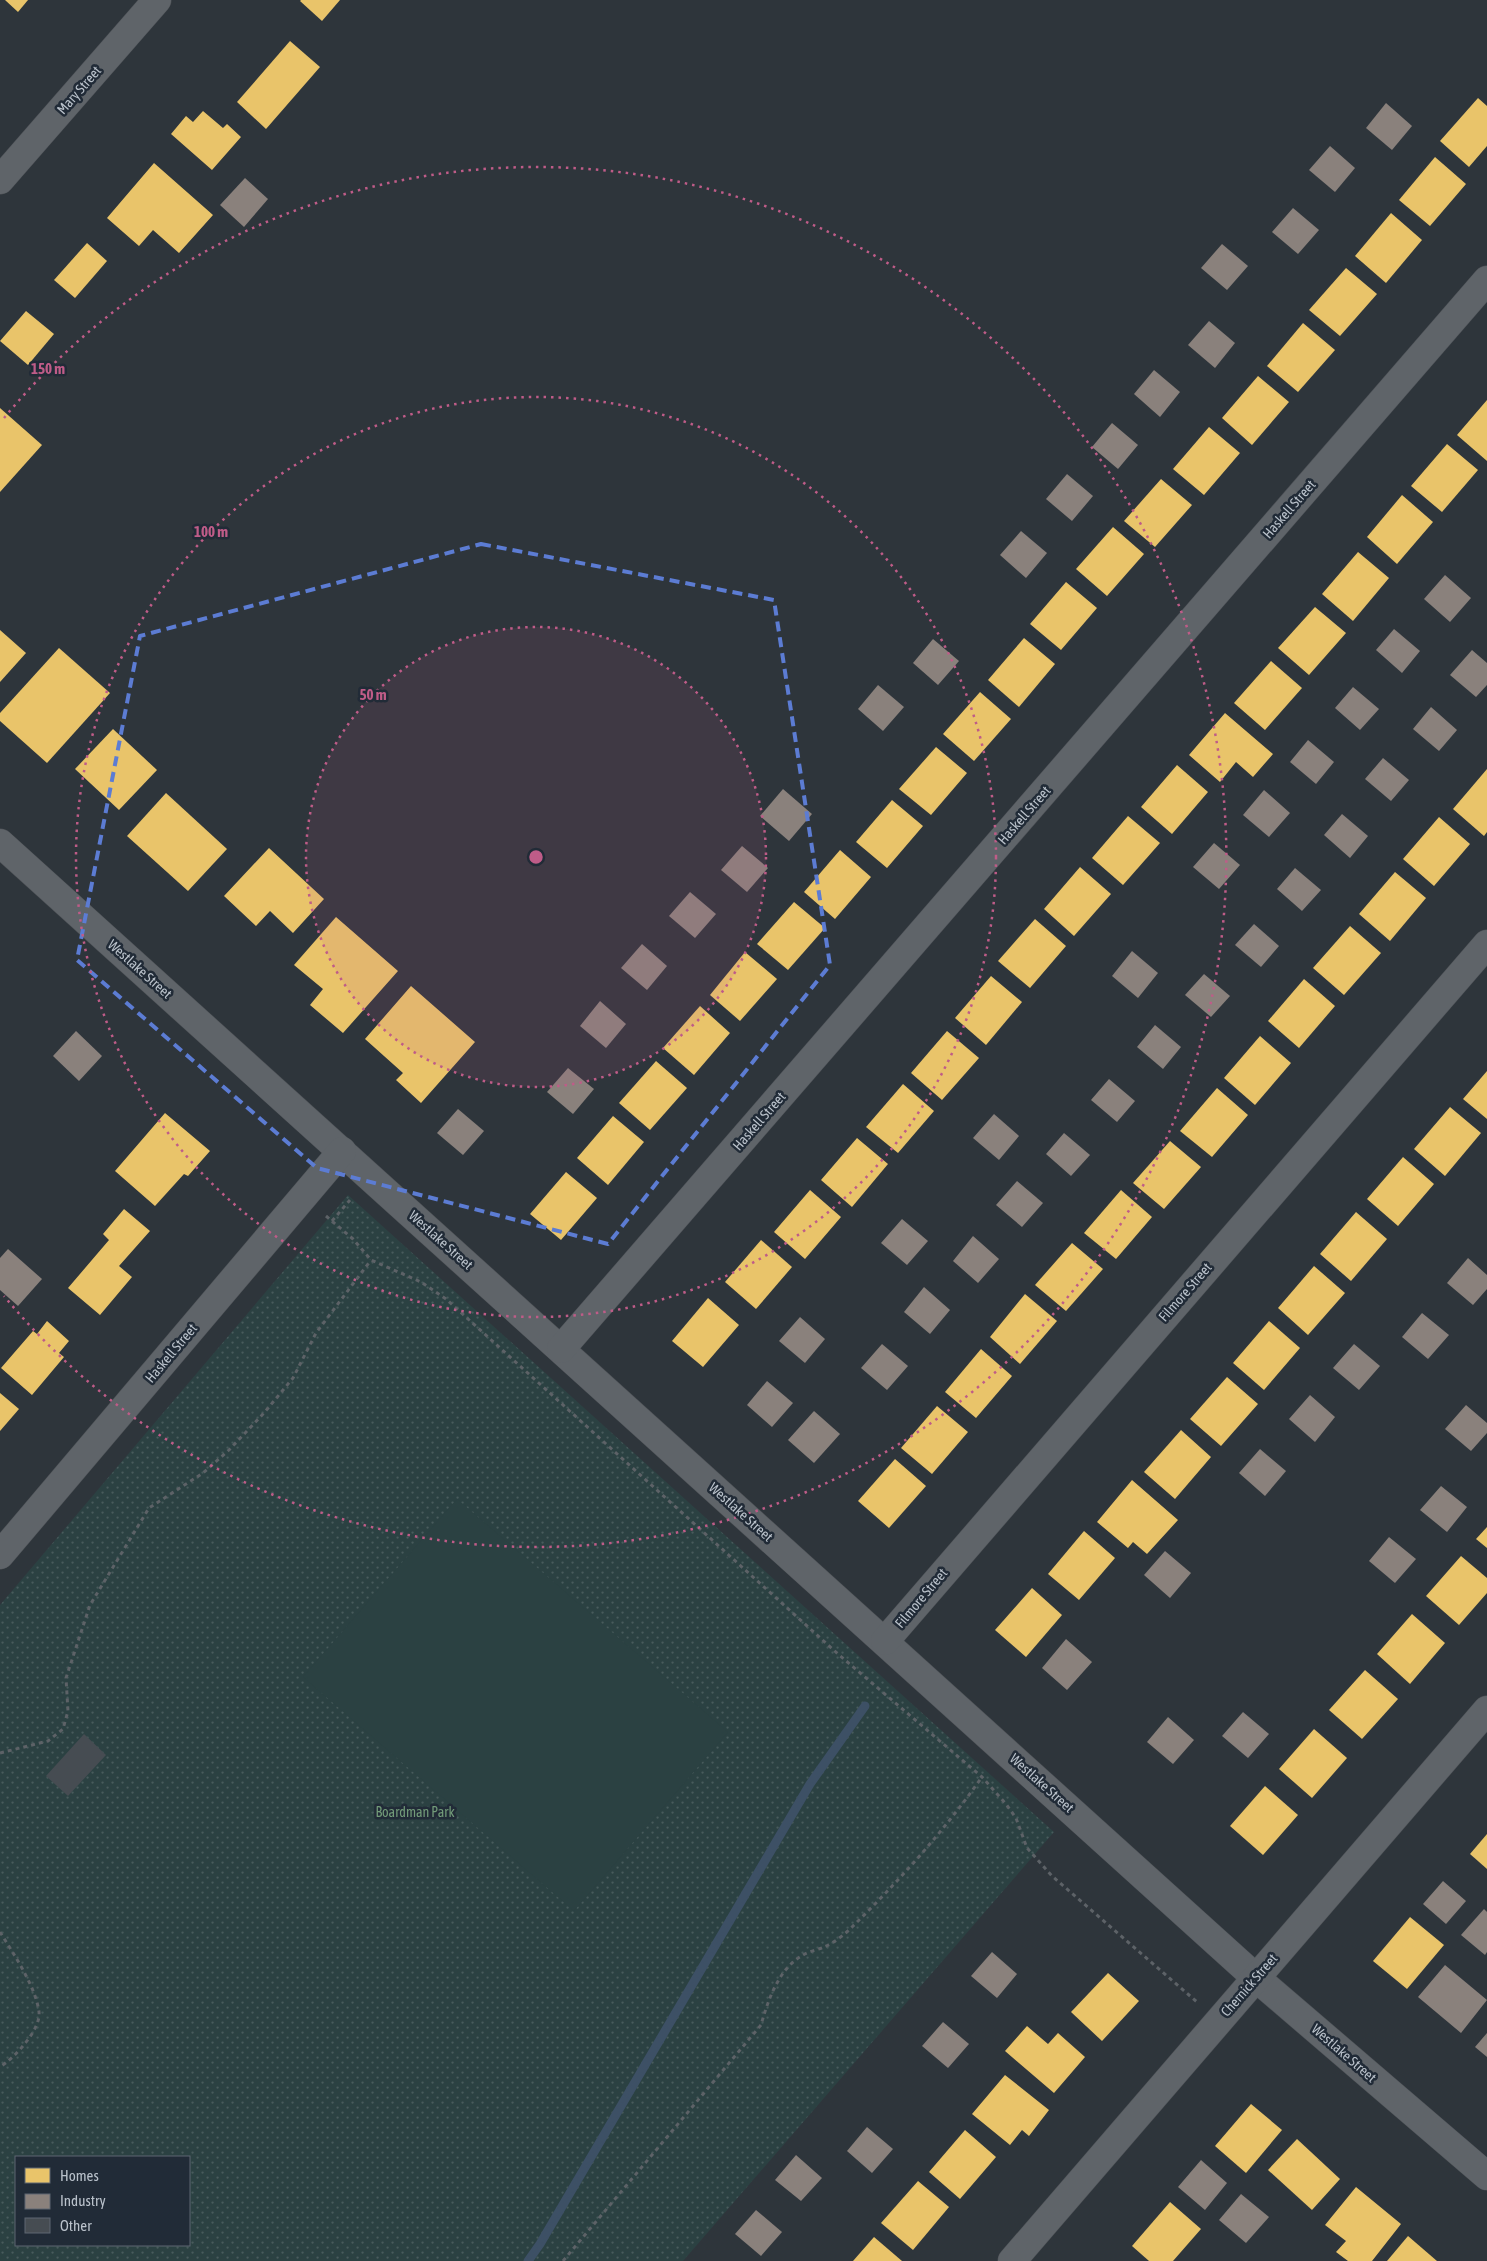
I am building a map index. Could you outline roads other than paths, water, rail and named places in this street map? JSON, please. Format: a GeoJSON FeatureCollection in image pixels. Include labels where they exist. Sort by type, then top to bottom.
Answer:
{"type":"FeatureCollection","features":[{"type":"Feature","properties":{"kind":"street","name":"Mary Street"},"geometry":{"type":"LineString","coordinates":[[0,180],[158,0]]}},
{"type":"Feature","properties":{"kind":"street","name":"Haskell Street"},"geometry":{"type":"LineString","coordinates":[[561,1349],[1487,280]]}},
{"type":"Feature","properties":{"kind":"street","name":"Westlake Street"},"geometry":{"type":"LineString","coordinates":[[0,843],[1255,1977],[1487,2176]]}},
{"type":"Feature","properties":{"kind":"street","name":"Filmore Street"},"geometry":{"type":"LineString","coordinates":[[885,1641],[1487,944]]}},
{"type":"Feature","properties":{"kind":"street","name":"Haskell Street"},"geometry":{"type":"LineString","coordinates":[[0,1555],[342,1151]]}},
{"type":"Feature","properties":{"kind":"street","name":"Chernick Street"},"geometry":{"type":"LineString","coordinates":[[1012,2261],[1487,1710]]}},
{"type":"Feature","properties":{"kind":"waterway"},"geometry":{"type":"LineString","coordinates":[[528,2261],[540,2244],[810,1784],[865,1706]]}},
{"type":"Feature","properties":{"kind":"park label","name":"Boardman Park"},"geometry":{"type":"Point","coordinates":[415,1812]}}]}
